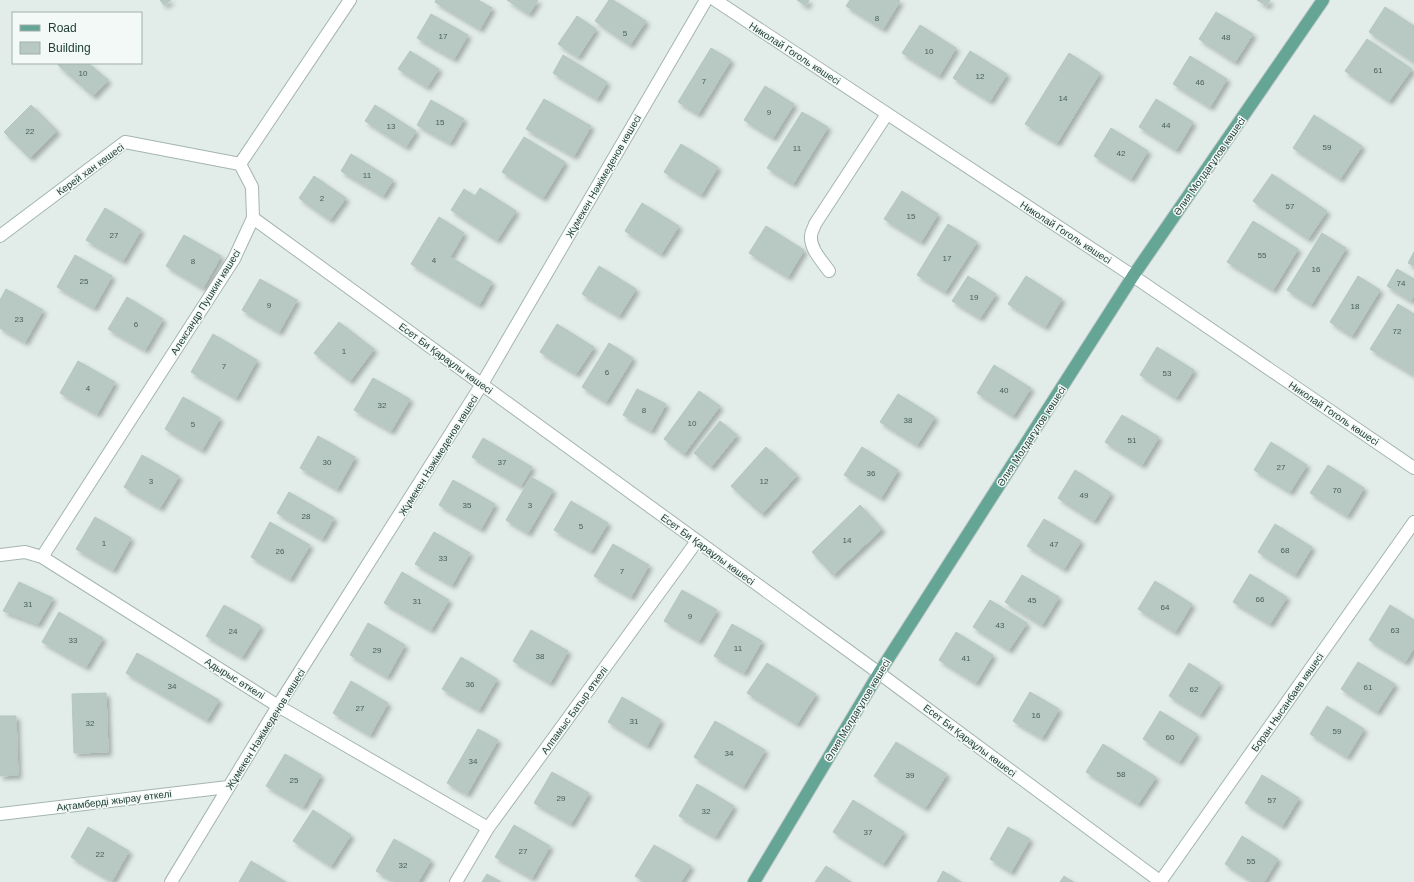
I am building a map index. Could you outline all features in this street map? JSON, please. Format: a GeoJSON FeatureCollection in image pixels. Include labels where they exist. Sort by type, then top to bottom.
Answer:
{"type":"FeatureCollection","features":[{"type":"Feature","properties":{"kind":"main road","name":"Әлия Молдағұлов көшесі"},"geometry":{"type":"LineString","coordinates":[[754,882],[879,672],[1133,276],[1323,0]]}},
{"type":"Feature","properties":{"kind":"street"},"geometry":{"type":"LineString","coordinates":[[240,164],[350,0]]}},
{"type":"Feature","properties":{"kind":"street","name":"Жұмекен Нәжімеденов көшесі"},"geometry":{"type":"LineString","coordinates":[[171,882],[278,706],[482,384],[706,0]]}},
{"type":"Feature","properties":{"kind":"street","name":"Николай Гоголь көшесі"},"geometry":{"type":"LineString","coordinates":[[715,0],[1133,276],[1414,468]]}},
{"type":"Feature","properties":{"kind":"street"},"geometry":{"type":"LineString","coordinates":[[829,271],[812,245],[810,235],[815,224],[887,114]]}},
{"type":"Feature","properties":{"kind":"street","name":"Керей хан көшесі"},"geometry":{"type":"LineString","coordinates":[[0,236],[125,142],[240,164]]}},
{"type":"Feature","properties":{"kind":"street","name":"Александр Пушкин көшесі"},"geometry":{"type":"LineString","coordinates":[[42,557],[234,260],[253,218],[252,187],[240,164]]}},
{"type":"Feature","properties":{"kind":"street","name":"Есет Би Қараұлы көшесі"},"geometry":{"type":"LineString","coordinates":[[253,218],[879,672],[1161,882]]}},
{"type":"Feature","properties":{"kind":"street","name":"Боран Нысанбаев көшесі"},"geometry":{"type":"LineString","coordinates":[[1161,882],[1414,522]]}},
{"type":"Feature","properties":{"kind":"street","name":"Алпамыс Батыр өткелі"},"geometry":{"type":"LineString","coordinates":[[456,882],[488,828],[697,541]]}},
{"type":"Feature","properties":{"kind":"street","name":"Адырыс өткелі"},"geometry":{"type":"LineString","coordinates":[[0,555],[25,552],[42,557],[278,706],[488,828]]}},
{"type":"Feature","properties":{"kind":"street","name":"Ақтамберді жырау өткелі"},"geometry":{"type":"LineString","coordinates":[[0,814],[228,787]]}},
{"type":"Feature","properties":{"kind":"building"},"geometry":{"type":"Polygon","coordinates":[[[160,0],[171,0],[164,5],[160,0]]]}},
{"type":"Feature","properties":{"kind":"building"},"geometry":{"type":"Polygon","coordinates":[[[436,0],[478,0],[492,8],[480,29],[435,2],[436,0]]]}},
{"type":"Feature","properties":{"kind":"building"},"geometry":{"type":"Polygon","coordinates":[[[507,0],[538,0],[529,14],[507,0]]]}},
{"type":"Feature","properties":{"kind":"building"},"geometry":{"type":"Polygon","coordinates":[[[609,0],[613,0],[646,21],[630,45],[595,21],[609,0]]]}},
{"type":"Feature","properties":{"kind":"building"},"geometry":{"type":"Polygon","coordinates":[[[797,0],[809,0],[806,6],[797,0]]]}},
{"type":"Feature","properties":{"kind":"building"},"geometry":{"type":"Polygon","coordinates":[[[850,0],[900,1],[883,29],[846,6],[850,0]]]}},
{"type":"Feature","properties":{"kind":"building"},"geometry":{"type":"Polygon","coordinates":[[[1257,0],[1270,0],[1267,6],[1257,0]]]}},
{"type":"Feature","properties":{"kind":"building"},"geometry":{"type":"Polygon","coordinates":[[[1385,7],[1414,26],[1414,62],[1369,32],[1385,7]]]}},
{"type":"Feature","properties":{"kind":"building"},"geometry":{"type":"Polygon","coordinates":[[[1216,12],[1253,34],[1235,62],[1199,39],[1216,12]]]}},
{"type":"Feature","properties":{"kind":"building"},"geometry":{"type":"Polygon","coordinates":[[[431,14],[468,35],[454,59],[417,38],[431,14]]]}},
{"type":"Feature","properties":{"kind":"building"},"geometry":{"type":"Polygon","coordinates":[[[577,16],[596,29],[578,57],[558,44],[577,16]]]}},
{"type":"Feature","properties":{"kind":"building"},"geometry":{"type":"Polygon","coordinates":[[[920,25],[956,48],[939,76],[902,53],[920,25]]]}},
{"type":"Feature","properties":{"kind":"building"},"geometry":{"type":"Polygon","coordinates":[[[1367,39],[1412,69],[1389,101],[1345,71],[1367,39]]]}},
{"type":"Feature","properties":{"kind":"building"},"geometry":{"type":"Polygon","coordinates":[[[711,48],[731,60],[698,114],[678,102],[711,48]]]}},
{"type":"Feature","properties":{"kind":"building"},"geometry":{"type":"Polygon","coordinates":[[[410,51],[439,69],[427,87],[398,69],[410,51]]]}},
{"type":"Feature","properties":{"kind":"building"},"geometry":{"type":"Polygon","coordinates":[[[970,51],[1007,74],[990,101],[953,78],[970,51]]]}},
{"type":"Feature","properties":{"kind":"building"},"geometry":{"type":"Polygon","coordinates":[[[1069,53],[1100,73],[1057,143],[1025,124],[1069,53]]]}},
{"type":"Feature","properties":{"kind":"building"},"geometry":{"type":"Polygon","coordinates":[[[563,55],[607,82],[597,99],[553,73],[563,55]]]}},
{"type":"Feature","properties":{"kind":"building"},"geometry":{"type":"Polygon","coordinates":[[[1190,56],[1227,79],[1210,107],[1173,84],[1190,56]]]}},
{"type":"Feature","properties":{"kind":"building"},"geometry":{"type":"Polygon","coordinates":[[[89,64],[108,80],[93,96],[58,65],[89,64]]]}},
{"type":"Feature","properties":{"kind":"building"},"geometry":{"type":"Polygon","coordinates":[[[765,86],[794,104],[773,138],[744,120],[765,86]]]}},
{"type":"Feature","properties":{"kind":"building"},"geometry":{"type":"Polygon","coordinates":[[[544,99],[591,126],[574,156],[526,129],[544,99]]]}},
{"type":"Feature","properties":{"kind":"building"},"geometry":{"type":"Polygon","coordinates":[[[1156,99],[1193,122],[1176,150],[1139,127],[1156,99]]]}},
{"type":"Feature","properties":{"kind":"building"},"geometry":{"type":"Polygon","coordinates":[[[431,100],[464,119],[450,143],[417,125],[431,100]]]}},
{"type":"Feature","properties":{"kind":"building"},"geometry":{"type":"Polygon","coordinates":[[[31,105],[57,131],[30,158],[4,132],[31,105]]]}},
{"type":"Feature","properties":{"kind":"building"},"geometry":{"type":"Polygon","coordinates":[[[375,105],[416,131],[406,147],[365,121],[375,105]]]}},
{"type":"Feature","properties":{"kind":"building"},"geometry":{"type":"Polygon","coordinates":[[[802,112],[828,127],[793,184],[767,168],[802,112]]]}},
{"type":"Feature","properties":{"kind":"building"},"geometry":{"type":"Polygon","coordinates":[[[1314,115],[1362,146],[1340,179],[1293,148],[1314,115]]]}},
{"type":"Feature","properties":{"kind":"building"},"geometry":{"type":"Polygon","coordinates":[[[1111,128],[1148,151],[1131,179],[1094,156],[1111,128]]]}},
{"type":"Feature","properties":{"kind":"building"},"geometry":{"type":"Polygon","coordinates":[[[524,137],[565,162],[543,198],[502,172],[524,137]]]}},
{"type":"Feature","properties":{"kind":"building"},"geometry":{"type":"Polygon","coordinates":[[[681,144],[718,167],[701,195],[664,172],[681,144]]]}},
{"type":"Feature","properties":{"kind":"building"},"geometry":{"type":"Polygon","coordinates":[[[351,154],[393,180],[383,196],[341,171],[351,154]]]}},
{"type":"Feature","properties":{"kind":"building"},"geometry":{"type":"Polygon","coordinates":[[[1272,174],[1327,211],[1308,239],[1253,201],[1272,174]]]}},
{"type":"Feature","properties":{"kind":"building"},"geometry":{"type":"Polygon","coordinates":[[[314,176],[346,198],[330,220],[299,198],[314,176]]]}},
{"type":"Feature","properties":{"kind":"building"},"geometry":{"type":"Polygon","coordinates":[[[480,188],[516,211],[497,240],[451,210],[464,189],[475,196],[480,188]]]}},
{"type":"Feature","properties":{"kind":"building"},"geometry":{"type":"Polygon","coordinates":[[[902,191],[938,214],[921,242],[884,219],[902,191]]]}},
{"type":"Feature","properties":{"kind":"building"},"geometry":{"type":"Polygon","coordinates":[[[642,203],[679,226],[661,254],[625,231],[642,203]]]}},
{"type":"Feature","properties":{"kind":"building"},"geometry":{"type":"Polygon","coordinates":[[[105,208],[141,230],[123,261],[86,240],[105,208]]]}},
{"type":"Feature","properties":{"kind":"building"},"geometry":{"type":"Polygon","coordinates":[[[439,217],[464,233],[450,257],[492,282],[479,305],[411,264],[439,217]]]}},
{"type":"Feature","properties":{"kind":"building"},"geometry":{"type":"Polygon","coordinates":[[[1253,221],[1298,249],[1273,290],[1227,262],[1253,221]]]}},
{"type":"Feature","properties":{"kind":"building"},"geometry":{"type":"Polygon","coordinates":[[[948,224],[977,242],[945,292],[917,275],[948,224]]]}},
{"type":"Feature","properties":{"kind":"building"},"geometry":{"type":"Polygon","coordinates":[[[766,226],[804,250],[788,277],[749,253],[766,226]]]}},
{"type":"Feature","properties":{"kind":"building"},"geometry":{"type":"Polygon","coordinates":[[[1322,233],[1346,248],[1311,305],[1287,290],[1322,233]]]}},
{"type":"Feature","properties":{"kind":"building"},"geometry":{"type":"Polygon","coordinates":[[[184,235],[221,256],[203,288],[166,266],[184,235]]]}},
{"type":"Feature","properties":{"kind":"building"},"geometry":{"type":"Polygon","coordinates":[[[1414,252],[1414,266],[1408,263],[1414,252]]]}},
{"type":"Feature","properties":{"kind":"building"},"geometry":{"type":"Polygon","coordinates":[[[75,255],[112,276],[94,308],[57,287],[75,255]]]}},
{"type":"Feature","properties":{"kind":"building"},"geometry":{"type":"Polygon","coordinates":[[[599,266],[636,289],[619,316],[582,294],[599,266]]]}},
{"type":"Feature","properties":{"kind":"building"},"geometry":{"type":"Polygon","coordinates":[[[1397,269],[1414,279],[1414,296],[1411,301],[1387,286],[1397,269]]]}},
{"type":"Feature","properties":{"kind":"building"},"geometry":{"type":"Polygon","coordinates":[[[968,276],[996,294],[980,318],[952,301],[968,276]]]}},
{"type":"Feature","properties":{"kind":"building"},"geometry":{"type":"Polygon","coordinates":[[[1026,276],[1062,299],[1045,327],[1008,304],[1026,276]]]}},
{"type":"Feature","properties":{"kind":"building"},"geometry":{"type":"Polygon","coordinates":[[[1358,276],[1380,290],[1352,336],[1330,322],[1358,276]]]}},
{"type":"Feature","properties":{"kind":"building"},"geometry":{"type":"Polygon","coordinates":[[[260,279],[297,300],[279,332],[242,310],[260,279]]]}},
{"type":"Feature","properties":{"kind":"building"},"geometry":{"type":"Polygon","coordinates":[[[6,289],[43,310],[25,342],[0,328],[0,300],[6,289]]]}},
{"type":"Feature","properties":{"kind":"building"},"geometry":{"type":"Polygon","coordinates":[[[127,297],[163,319],[145,350],[108,329],[127,297]]]}},
{"type":"Feature","properties":{"kind":"building"},"geometry":{"type":"Polygon","coordinates":[[[1398,304],[1414,314],[1414,375],[1370,349],[1398,304]]]}},
{"type":"Feature","properties":{"kind":"building"},"geometry":{"type":"Polygon","coordinates":[[[339,322],[374,349],[350,381],[314,353],[339,322]]]}},
{"type":"Feature","properties":{"kind":"building"},"geometry":{"type":"Polygon","coordinates":[[[557,324],[594,347],[576,374],[540,352],[557,324]]]}},
{"type":"Feature","properties":{"kind":"building"},"geometry":{"type":"Polygon","coordinates":[[[213,334],[257,360],[236,398],[191,372],[213,334]]]}},
{"type":"Feature","properties":{"kind":"building"},"geometry":{"type":"Polygon","coordinates":[[[609,343],[633,358],[606,402],[582,387],[609,343]]]}},
{"type":"Feature","properties":{"kind":"building"},"geometry":{"type":"Polygon","coordinates":[[[1157,347],[1194,370],[1176,398],[1140,375],[1157,347]]]}},
{"type":"Feature","properties":{"kind":"building"},"geometry":{"type":"Polygon","coordinates":[[[78,361],[115,382],[97,414],[60,393],[78,361]]]}},
{"type":"Feature","properties":{"kind":"building"},"geometry":{"type":"Polygon","coordinates":[[[994,365],[1031,388],[1013,416],[977,393],[994,365]]]}},
{"type":"Feature","properties":{"kind":"building"},"geometry":{"type":"Polygon","coordinates":[[[373,378],[410,399],[391,431],[354,410],[373,378]]]}},
{"type":"Feature","properties":{"kind":"building"},"geometry":{"type":"Polygon","coordinates":[[[637,389],[666,404],[651,431],[623,415],[637,389]]]}},
{"type":"Feature","properties":{"kind":"building"},"geometry":{"type":"Polygon","coordinates":[[[699,391],[720,406],[684,454],[664,439],[699,391]]]}},
{"type":"Feature","properties":{"kind":"building"},"geometry":{"type":"Polygon","coordinates":[[[898,394],[935,417],[917,445],[880,422],[898,394]]]}},
{"type":"Feature","properties":{"kind":"building"},"geometry":{"type":"Polygon","coordinates":[[[183,397],[220,418],[202,450],[165,429],[183,397]]]}},
{"type":"Feature","properties":{"kind":"building"},"geometry":{"type":"Polygon","coordinates":[[[1122,415],[1159,437],[1142,465],[1105,442],[1122,415]]]}},
{"type":"Feature","properties":{"kind":"building"},"geometry":{"type":"Polygon","coordinates":[[[720,421],[737,435],[711,467],[694,453],[720,421]]]}},
{"type":"Feature","properties":{"kind":"building"},"geometry":{"type":"Polygon","coordinates":[[[318,436],[355,457],[337,489],[300,468],[318,436]]]}},
{"type":"Feature","properties":{"kind":"building"},"geometry":{"type":"Polygon","coordinates":[[[483,438],[532,467],[521,486],[472,457],[483,438]]]}},
{"type":"Feature","properties":{"kind":"building"},"geometry":{"type":"Polygon","coordinates":[[[1271,442],[1307,465],[1290,492],[1254,470],[1271,442]]]}},
{"type":"Feature","properties":{"kind":"building"},"geometry":{"type":"Polygon","coordinates":[[[766,447],[797,475],[762,514],[731,486],[766,447]]]}},
{"type":"Feature","properties":{"kind":"building"},"geometry":{"type":"Polygon","coordinates":[[[862,447],[898,470],[881,498],[844,475],[862,447]]]}},
{"type":"Feature","properties":{"kind":"building"},"geometry":{"type":"Polygon","coordinates":[[[142,455],[179,476],[160,508],[124,487],[142,455]]]}},
{"type":"Feature","properties":{"kind":"building"},"geometry":{"type":"Polygon","coordinates":[[[1328,465],[1364,488],[1347,516],[1310,493],[1328,465]]]}},
{"type":"Feature","properties":{"kind":"building"},"geometry":{"type":"Polygon","coordinates":[[[1075,470],[1111,493],[1094,521],[1058,498],[1075,470]]]}},
{"type":"Feature","properties":{"kind":"building"},"geometry":{"type":"Polygon","coordinates":[[[531,477],[553,490],[528,533],[506,520],[531,477]]]}},
{"type":"Feature","properties":{"kind":"building"},"geometry":{"type":"Polygon","coordinates":[[[453,480],[495,504],[481,529],[439,505],[453,480]]]}},
{"type":"Feature","properties":{"kind":"building"},"geometry":{"type":"Polygon","coordinates":[[[289,492],[334,518],[322,539],[277,513],[289,492]]]}},
{"type":"Feature","properties":{"kind":"building"},"geometry":{"type":"Polygon","coordinates":[[[571,501],[608,523],[591,551],[554,530],[571,501]]]}},
{"type":"Feature","properties":{"kind":"building"},"geometry":{"type":"Polygon","coordinates":[[[860,505],[882,529],[833,575],[812,552],[860,505]]]}},
{"type":"Feature","properties":{"kind":"building"},"geometry":{"type":"Polygon","coordinates":[[[95,517],[131,538],[113,570],[76,549],[95,517]]]}},
{"type":"Feature","properties":{"kind":"building"},"geometry":{"type":"Polygon","coordinates":[[[1044,519],[1081,541],[1064,569],[1027,546],[1044,519]]]}},
{"type":"Feature","properties":{"kind":"building"},"geometry":{"type":"Polygon","coordinates":[[[270,522],[310,545],[290,579],[251,557],[270,522]]]}},
{"type":"Feature","properties":{"kind":"building"},"geometry":{"type":"Polygon","coordinates":[[[1275,524],[1312,547],[1295,575],[1258,552],[1275,524]]]}},
{"type":"Feature","properties":{"kind":"building"},"geometry":{"type":"Polygon","coordinates":[[[434,532],[470,553],[452,585],[415,564],[434,532]]]}},
{"type":"Feature","properties":{"kind":"building"},"geometry":{"type":"Polygon","coordinates":[[[613,544],[649,565],[631,597],[594,576],[613,544]]]}},
{"type":"Feature","properties":{"kind":"building"},"geometry":{"type":"Polygon","coordinates":[[[402,572],[449,600],[431,630],[384,603],[402,572]]]}},
{"type":"Feature","properties":{"kind":"building"},"geometry":{"type":"Polygon","coordinates":[[[1250,574],[1287,597],[1270,624],[1233,602],[1250,574]]]}},
{"type":"Feature","properties":{"kind":"building"},"geometry":{"type":"Polygon","coordinates":[[[1022,575],[1059,597],[1042,625],[1005,602],[1022,575]]]}},
{"type":"Feature","properties":{"kind":"building"},"geometry":{"type":"Polygon","coordinates":[[[1155,581],[1192,604],[1175,632],[1138,609],[1155,581]]]}},
{"type":"Feature","properties":{"kind":"building"},"geometry":{"type":"Polygon","coordinates":[[[19,582],[53,598],[38,624],[3,611],[19,582]]]}},
{"type":"Feature","properties":{"kind":"building"},"geometry":{"type":"Polygon","coordinates":[[[682,590],[717,610],[699,641],[664,621],[682,590]]]}},
{"type":"Feature","properties":{"kind":"building"},"geometry":{"type":"Polygon","coordinates":[[[990,600],[1027,623],[1009,650],[973,627],[990,600]]]}},
{"type":"Feature","properties":{"kind":"building"},"geometry":{"type":"Polygon","coordinates":[[[224,605],[261,626],[242,657],[206,636],[224,605]]]}},
{"type":"Feature","properties":{"kind":"building"},"geometry":{"type":"Polygon","coordinates":[[[1390,605],[1414,620],[1414,648],[1405,662],[1369,640],[1390,605]]]}},
{"type":"Feature","properties":{"kind":"building"},"geometry":{"type":"Polygon","coordinates":[[[59,612],[103,638],[86,667],[42,642],[59,612]]]}},
{"type":"Feature","properties":{"kind":"building"},"geometry":{"type":"Polygon","coordinates":[[[368,623],[405,645],[387,677],[350,655],[368,623]]]}},
{"type":"Feature","properties":{"kind":"building"},"geometry":{"type":"Polygon","coordinates":[[[732,624],[762,641],[744,673],[714,656],[732,624]]]}},
{"type":"Feature","properties":{"kind":"building"},"geometry":{"type":"Polygon","coordinates":[[[531,630],[568,651],[550,683],[513,661],[531,630]]]}},
{"type":"Feature","properties":{"kind":"building"},"geometry":{"type":"Polygon","coordinates":[[[956,632],[993,655],[976,683],[939,660],[956,632]]]}},
{"type":"Feature","properties":{"kind":"building"},"geometry":{"type":"Polygon","coordinates":[[[137,653],[219,700],[207,720],[126,673],[137,653]]]}},
{"type":"Feature","properties":{"kind":"building"},"geometry":{"type":"Polygon","coordinates":[[[461,657],[497,679],[479,710],[442,689],[461,657]]]}},
{"type":"Feature","properties":{"kind":"building"},"geometry":{"type":"Polygon","coordinates":[[[1358,662],[1395,684],[1377,712],[1341,689],[1358,662]]]}},
{"type":"Feature","properties":{"kind":"building"},"geometry":{"type":"Polygon","coordinates":[[[767,663],[816,694],[797,724],[747,693],[767,663]]]}},
{"type":"Feature","properties":{"kind":"building"},"geometry":{"type":"Polygon","coordinates":[[[1189,663],[1220,683],[1200,715],[1169,696],[1189,663]]]}},
{"type":"Feature","properties":{"kind":"building"},"geometry":{"type":"Polygon","coordinates":[[[351,681],[388,703],[370,735],[333,713],[351,681]]]}},
{"type":"Feature","properties":{"kind":"building"},"geometry":{"type":"Polygon","coordinates":[[[1030,692],[1059,709],[1042,738],[1013,721],[1030,692]]]}},
{"type":"Feature","properties":{"kind":"building"},"geometry":{"type":"Polygon","coordinates":[[[106,693],[108,752],[74,753],[72,694],[106,693]]]}},
{"type":"Feature","properties":{"kind":"building"},"geometry":{"type":"Polygon","coordinates":[[[622,697],[661,720],[647,746],[608,722],[622,697]]]}},
{"type":"Feature","properties":{"kind":"building"},"geometry":{"type":"Polygon","coordinates":[[[1327,706],[1364,729],[1347,757],[1310,734],[1327,706]]]}},
{"type":"Feature","properties":{"kind":"building"},"geometry":{"type":"Polygon","coordinates":[[[1160,711],[1197,734],[1179,762],[1143,739],[1160,711]]]}},
{"type":"Feature","properties":{"kind":"building"},"geometry":{"type":"Polygon","coordinates":[[[0,716],[16,716],[18,775],[0,776],[0,716]]]}},
{"type":"Feature","properties":{"kind":"building"},"geometry":{"type":"Polygon","coordinates":[[[715,721],[765,750],[743,787],[694,757],[715,721]]]}},
{"type":"Feature","properties":{"kind":"building"},"geometry":{"type":"Polygon","coordinates":[[[478,729],[498,740],[467,794],[447,783],[478,729]]]}},
{"type":"Feature","properties":{"kind":"building"},"geometry":{"type":"Polygon","coordinates":[[[896,742],[947,774],[925,808],[874,776],[896,742]]]}},
{"type":"Feature","properties":{"kind":"building"},"geometry":{"type":"Polygon","coordinates":[[[1103,744],[1156,777],[1138,804],[1086,772],[1103,744]]]}},
{"type":"Feature","properties":{"kind":"building"},"geometry":{"type":"Polygon","coordinates":[[[285,754],[321,775],[303,807],[266,786],[285,754]]]}},
{"type":"Feature","properties":{"kind":"building"},"geometry":{"type":"Polygon","coordinates":[[[552,772],[589,793],[571,824],[534,803],[552,772]]]}},
{"type":"Feature","properties":{"kind":"building"},"geometry":{"type":"Polygon","coordinates":[[[1262,775],[1299,798],[1282,826],[1245,803],[1262,775]]]}},
{"type":"Feature","properties":{"kind":"building"},"geometry":{"type":"Polygon","coordinates":[[[697,784],[734,806],[715,837],[679,816],[697,784]]]}},
{"type":"Feature","properties":{"kind":"building"},"geometry":{"type":"Polygon","coordinates":[[[853,800],[904,832],[883,864],[833,832],[853,800]]]}},
{"type":"Feature","properties":{"kind":"building"},"geometry":{"type":"Polygon","coordinates":[[[313,810],[351,835],[331,866],[293,841],[313,810]]]}},
{"type":"Feature","properties":{"kind":"building"},"geometry":{"type":"Polygon","coordinates":[[[514,825],[550,846],[532,878],[495,857],[514,825]]]}},
{"type":"Feature","properties":{"kind":"building"},"geometry":{"type":"Polygon","coordinates":[[[88,827],[129,851],[112,881],[71,857],[88,827]]]}},
{"type":"Feature","properties":{"kind":"building"},"geometry":{"type":"Polygon","coordinates":[[[1008,827],[1030,839],[1011,872],[990,859],[1008,827]]]}},
{"type":"Feature","properties":{"kind":"building"},"geometry":{"type":"Polygon","coordinates":[[[1242,836],[1278,859],[1264,882],[1253,882],[1225,864],[1242,836]]]}},
{"type":"Feature","properties":{"kind":"building"},"geometry":{"type":"Polygon","coordinates":[[[394,839],[431,860],[418,882],[395,882],[376,871],[394,839]]]}},
{"type":"Feature","properties":{"kind":"building"},"geometry":{"type":"Polygon","coordinates":[[[654,845],[691,866],[681,882],[645,882],[635,876],[654,845]]]}},
{"type":"Feature","properties":{"kind":"building"},"geometry":{"type":"Polygon","coordinates":[[[251,861],[286,882],[239,882],[251,861]]]}},
{"type":"Feature","properties":{"kind":"building"},"geometry":{"type":"Polygon","coordinates":[[[826,866],[851,882],[815,882],[826,866]]]}},
{"type":"Feature","properties":{"kind":"building"},"geometry":{"type":"Polygon","coordinates":[[[943,871],[961,882],[937,882],[943,871]]]}},
{"type":"Feature","properties":{"kind":"building"},"geometry":{"type":"Polygon","coordinates":[[[487,874],[501,882],[482,882],[487,874]]]}},
{"type":"Feature","properties":{"kind":"building"},"geometry":{"type":"Polygon","coordinates":[[[1064,876],[1073,882],[1060,882],[1064,876]]]}}]}
